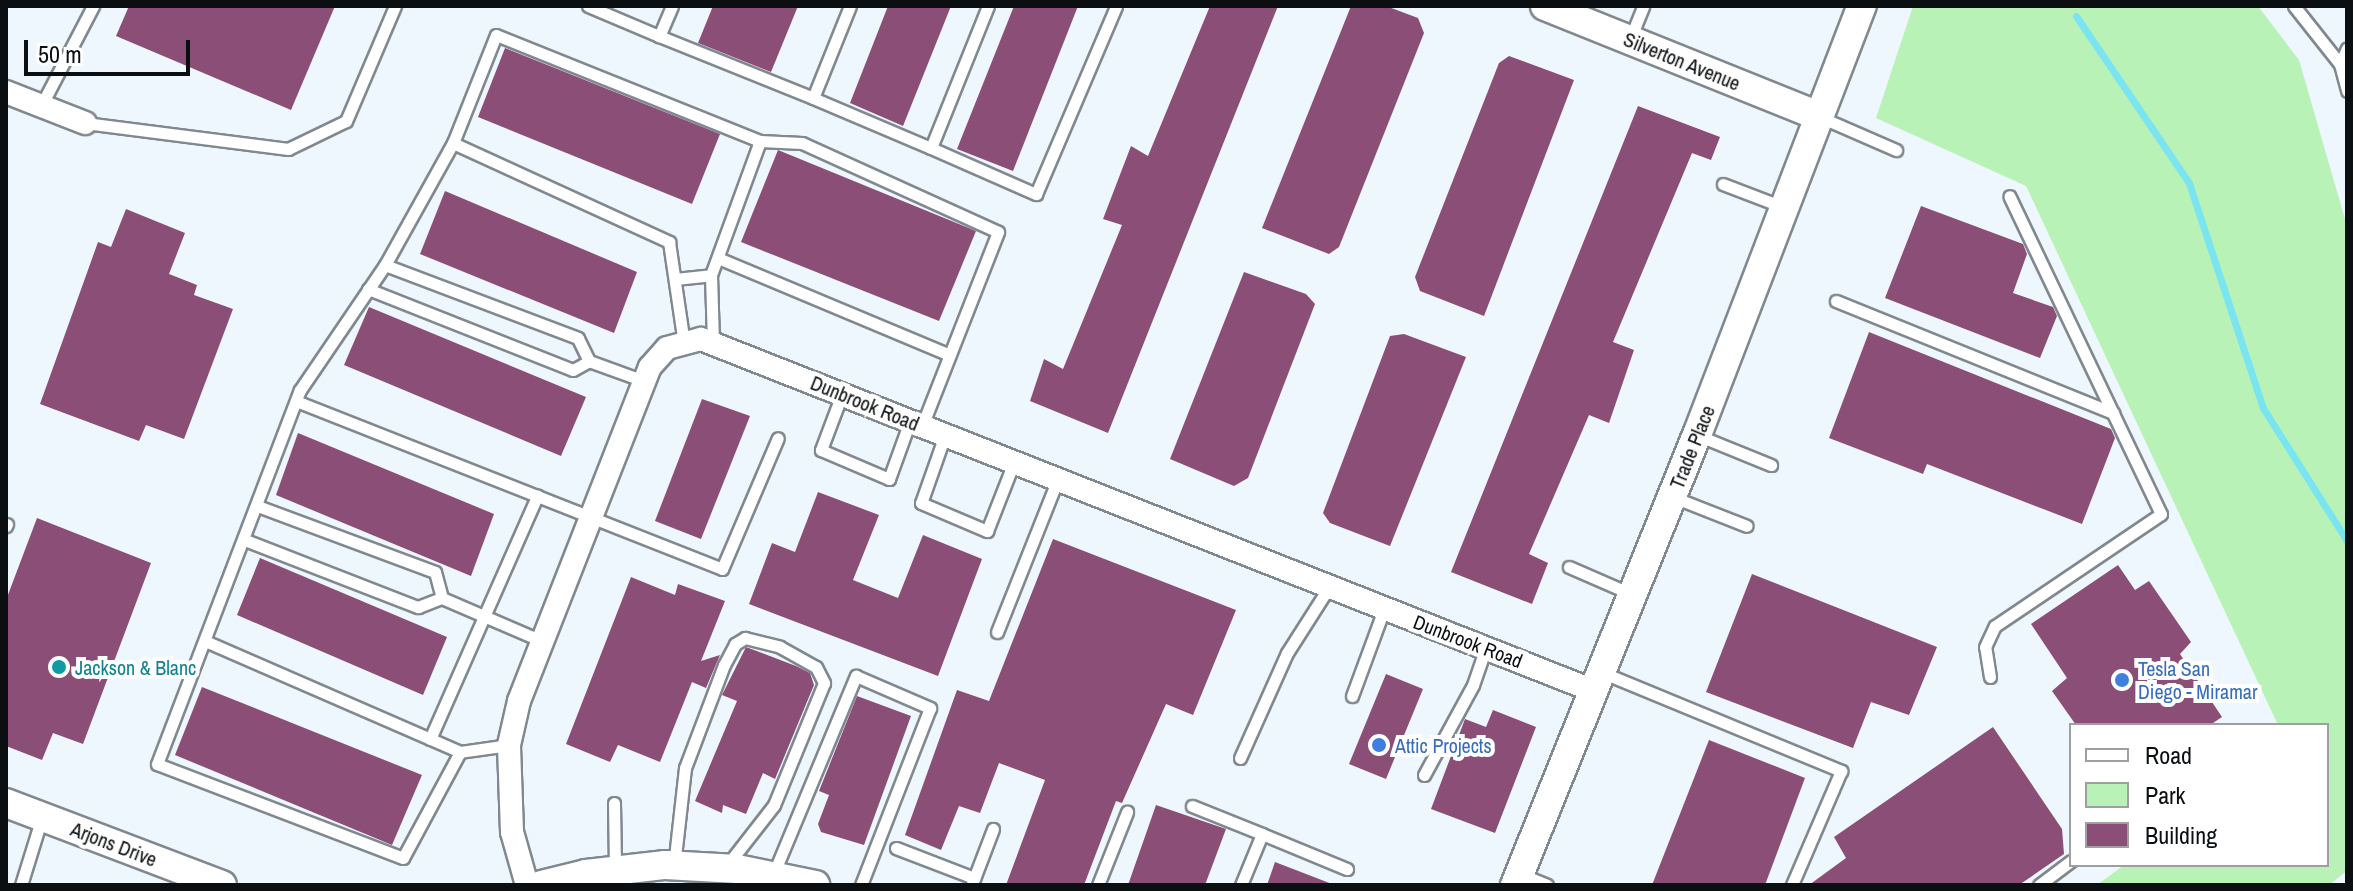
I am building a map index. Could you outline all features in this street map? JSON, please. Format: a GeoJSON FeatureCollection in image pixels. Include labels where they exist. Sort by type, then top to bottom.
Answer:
{"type":"FeatureCollection","features":[{"type":"Feature","properties":{"kind":"street","name":"Silverton Avenue"},"geometry":{"type":"LineString","coordinates":[[1545,6],[1819,116]]}},
{"type":"Feature","properties":{"kind":"street","name":"Trade Place"},"geometry":{"type":"LineString","coordinates":[[1517,879],[1697,435],[1862,6]]}},
{"type":"Feature","properties":{"kind":"street"},"geometry":{"type":"LineString","coordinates":[[6,92],[85,123]]}},
{"type":"Feature","properties":{"kind":"street","name":"Dunbrook Road"},"geometry":{"type":"LineString","coordinates":[[684,343],[701,339],[713,343],[1384,609],[1486,648],[1597,682]]}},
{"type":"Feature","properties":{"kind":"street"},"geometry":{"type":"LineString","coordinates":[[527,885],[512,832],[509,745],[519,701],[644,381],[667,348],[684,343]]}},
{"type":"Feature","properties":{"kind":"street","name":"Arjons Drive"},"geometry":{"type":"LineString","coordinates":[[6,803],[222,885]]}},
{"type":"Feature","properties":{"kind":"street"},"geometry":{"type":"LineString","coordinates":[[541,885],[615,871],[674,866],[725,868],[815,885]]}},
{"type":"Feature","properties":{"kind":"lane"},"geometry":{"type":"LineString","coordinates":[[41,106],[93,6]]}},
{"type":"Feature","properties":{"kind":"lane"},"geometry":{"type":"LineString","coordinates":[[85,123],[288,149],[346,121],[395,6]]}},
{"type":"Feature","properties":{"kind":"lane"},"geometry":{"type":"LineString","coordinates":[[588,6],[1036,194],[1116,6]]}},
{"type":"Feature","properties":{"kind":"lane"},"geometry":{"type":"LineString","coordinates":[[659,36],[672,6]]}},
{"type":"Feature","properties":{"kind":"lane"},"geometry":{"type":"LineString","coordinates":[[813,98],[850,6]]}},
{"type":"Feature","properties":{"kind":"lane"},"geometry":{"type":"LineString","coordinates":[[931,148],[988,6]]}},
{"type":"Feature","properties":{"kind":"lane"},"geometry":{"type":"LineString","coordinates":[[1629,40],[1643,6]]}},
{"type":"Feature","properties":{"kind":"lane"},"geometry":{"type":"LineString","coordinates":[[2294,6],[2340,64],[2347,91]]}},
{"type":"Feature","properties":{"kind":"lane"},"geometry":{"type":"LineString","coordinates":[[460,752],[403,858],[157,764],[296,401],[385,265],[453,143],[496,35],[760,141],[802,143],[998,232],[950,355],[889,479],[821,450],[842,394]]}},
{"type":"Feature","properties":{"kind":"lane"},"geometry":{"type":"LineString","coordinates":[[2340,64],[2347,48]]}},
{"type":"Feature","properties":{"kind":"lane"},"geometry":{"type":"LineString","coordinates":[[1819,116],[1896,150]]}},
{"type":"Feature","properties":{"kind":"lane"},"geometry":{"type":"LineString","coordinates":[[713,343],[711,275],[760,141]]}},
{"type":"Feature","properties":{"kind":"lane"},"geometry":{"type":"LineString","coordinates":[[453,143],[669,242],[684,343]]}},
{"type":"Feature","properties":{"kind":"lane"},"geometry":{"type":"LineString","coordinates":[[1723,184],[1783,207]]}},
{"type":"Feature","properties":{"kind":"lane"},"geometry":{"type":"LineString","coordinates":[[1990,677],[1985,647],[1995,626],[2161,514],[2009,196]]}},
{"type":"Feature","properties":{"kind":"lane"},"geometry":{"type":"LineString","coordinates":[[718,258],[950,355]]}},
{"type":"Feature","properties":{"kind":"lane"},"geometry":{"type":"LineString","coordinates":[[385,265],[578,338],[589,361],[644,381]]}},
{"type":"Feature","properties":{"kind":"lane"},"geometry":{"type":"LineString","coordinates":[[675,279],[711,275]]}},
{"type":"Feature","properties":{"kind":"lane"},"geometry":{"type":"LineString","coordinates":[[368,289],[573,370],[589,361]]}},
{"type":"Feature","properties":{"kind":"lane"},"geometry":{"type":"LineString","coordinates":[[1836,301],[2113,413]]}},
{"type":"Feature","properties":{"kind":"lane"},"geometry":{"type":"LineString","coordinates":[[296,401],[722,569],[778,438]]}},
{"type":"Feature","properties":{"kind":"lane"},"geometry":{"type":"LineString","coordinates":[[945,435],[921,503],[987,531],[1014,462]]}},
{"type":"Feature","properties":{"kind":"lane"},"geometry":{"type":"LineString","coordinates":[[1697,435],[1771,465]]}},
{"type":"Feature","properties":{"kind":"lane"},"geometry":{"type":"LineString","coordinates":[[997,632],[1058,479]]}},
{"type":"Feature","properties":{"kind":"lane"},"geometry":{"type":"LineString","coordinates":[[430,739],[537,496]]}},
{"type":"Feature","properties":{"kind":"lane"},"geometry":{"type":"LineString","coordinates":[[1672,497],[1747,526]]}},
{"type":"Feature","properties":{"kind":"lane"},"geometry":{"type":"LineString","coordinates":[[258,506],[435,572],[442,598]]}},
{"type":"Feature","properties":{"kind":"lane"},"geometry":{"type":"LineString","coordinates":[[245,540],[418,607],[442,598],[542,641]]}},
{"type":"Feature","properties":{"kind":"lane"},"geometry":{"type":"LineString","coordinates":[[1569,567],[1631,594]]}},
{"type":"Feature","properties":{"kind":"lane"},"geometry":{"type":"LineString","coordinates":[[1240,758],[1287,653],[1329,587]]}},
{"type":"Feature","properties":{"kind":"lane"},"geometry":{"type":"LineString","coordinates":[[1352,696],[1384,609]]}},
{"type":"Feature","properties":{"kind":"lane"},"geometry":{"type":"LineString","coordinates":[[674,866],[685,768],[724,665],[735,644],[745,638],[780,647],[816,667],[824,683],[774,805],[725,868]]}},
{"type":"Feature","properties":{"kind":"lane"},"geometry":{"type":"LineString","coordinates":[[205,641],[460,752],[509,745]]}},
{"type":"Feature","properties":{"kind":"lane"},"geometry":{"type":"LineString","coordinates":[[1424,775],[1473,685],[1486,648]]}},
{"type":"Feature","properties":{"kind":"lane"},"geometry":{"type":"LineString","coordinates":[[773,875],[856,676],[930,708],[861,885]]}},
{"type":"Feature","properties":{"kind":"lane"},"geometry":{"type":"LineString","coordinates":[[1597,682],[1841,771],[1792,885]]}},
{"type":"Feature","properties":{"kind":"lane"},"geometry":{"type":"LineString","coordinates":[[614,803],[615,871]]}},
{"type":"Feature","properties":{"kind":"lane"},"geometry":{"type":"LineString","coordinates":[[1192,806],[1347,869]]}},
{"type":"Feature","properties":{"kind":"lane"},"geometry":{"type":"LineString","coordinates":[[1098,885],[1127,812]]}},
{"type":"Feature","properties":{"kind":"lane"},"geometry":{"type":"LineString","coordinates":[[6,882],[18,885],[42,817]]}},
{"type":"Feature","properties":{"kind":"lane"},"geometry":{"type":"LineString","coordinates":[[896,848],[973,882],[993,829]]}},
{"type":"Feature","properties":{"kind":"lane"},"geometry":{"type":"LineString","coordinates":[[1241,885],[1262,834]]}},
{"type":"Feature","properties":{"kind":"lane"},"geometry":{"type":"LineString","coordinates":[[2039,885],[2069,862]]}},
{"type":"Feature","properties":{"kind":"lane"},"geometry":{"type":"LineString","coordinates":[[1517,879],[1547,885]]}},
{"type":"Feature","properties":{"kind":"green space"},"geometry":{"type":"Polygon","coordinates":[[[1913,6],[2258,6],[2299,60],[2347,226],[2347,871],[2329,885],[2097,885],[2121,867],[2329,867],[2329,723],[2277,723],[2026,186],[1876,118],[1913,6]]]}},
{"type":"Feature","properties":{"kind":"building"},"geometry":{"type":"Polygon","coordinates":[[[129,6],[335,6],[291,110],[116,36],[129,6]]]}},
{"type":"Feature","properties":{"kind":"building"},"geometry":{"type":"Polygon","coordinates":[[[713,6],[798,6],[771,72],[698,43],[713,6]]]}},
{"type":"Feature","properties":{"kind":"building"},"geometry":{"type":"Polygon","coordinates":[[[888,6],[951,6],[903,126],[850,103],[888,6]]]}},
{"type":"Feature","properties":{"kind":"building"},"geometry":{"type":"Polygon","coordinates":[[[1014,6],[1078,6],[1013,171],[957,149],[1014,6]]]}},
{"type":"Feature","properties":{"kind":"building"},"geometry":{"type":"Polygon","coordinates":[[[1210,6],[1278,6],[1108,433],[1030,401],[1044,359],[1063,369],[1122,225],[1103,219],[1131,146],[1148,156],[1210,6]]]}},
{"type":"Feature","properties":{"kind":"building"},"geometry":{"type":"Polygon","coordinates":[[[1351,6],[1386,6],[1418,18],[1424,33],[1339,247],[1329,254],[1262,228],[1351,6]]]}},
{"type":"Feature","properties":{"kind":"building"},"geometry":{"type":"Polygon","coordinates":[[[505,48],[720,134],[692,204],[478,117],[505,48]]]}},
{"type":"Feature","properties":{"kind":"building"},"geometry":{"type":"Polygon","coordinates":[[[1509,56],[1574,80],[1484,316],[1420,291],[1415,277],[1499,63],[1509,56]]]}},
{"type":"Feature","properties":{"kind":"building"},"geometry":{"type":"Polygon","coordinates":[[[1638,106],[1720,137],[1711,160],[1692,153],[1613,342],[1634,350],[1609,423],[1589,415],[1529,554],[1548,563],[1532,604],[1451,572],[1638,106]]]}},
{"type":"Feature","properties":{"kind":"building"},"geometry":{"type":"Polygon","coordinates":[[[778,150],[976,231],[939,321],[741,242],[778,150]]]}},
{"type":"Feature","properties":{"kind":"building"},"geometry":{"type":"Polygon","coordinates":[[[445,191],[637,272],[614,333],[420,254],[445,191]]]}},
{"type":"Feature","properties":{"kind":"building"},"geometry":{"type":"Polygon","coordinates":[[[1921,206],[2023,244],[2027,254],[2013,293],[2053,307],[2057,316],[2040,358],[1885,298],[1921,206]]]}},
{"type":"Feature","properties":{"kind":"building"},"geometry":{"type":"Polygon","coordinates":[[[126,209],[185,233],[169,274],[197,285],[194,295],[233,309],[184,439],[146,425],[139,441],[40,404],[98,242],[111,247],[126,209]]]}},
{"type":"Feature","properties":{"kind":"building"},"geometry":{"type":"Polygon","coordinates":[[[1244,272],[1306,294],[1315,304],[1248,478],[1234,486],[1170,459],[1244,272]]]}},
{"type":"Feature","properties":{"kind":"building"},"geometry":{"type":"Polygon","coordinates":[[[369,307],[586,397],[561,456],[344,365],[369,307]]]}},
{"type":"Feature","properties":{"kind":"building"},"geometry":{"type":"Polygon","coordinates":[[[1869,332],[2111,429],[2115,438],[2082,524],[1927,464],[1923,474],[1829,438],[1869,332]]]}},
{"type":"Feature","properties":{"kind":"building"},"geometry":{"type":"Polygon","coordinates":[[[1404,334],[1466,357],[1390,546],[1330,523],[1323,513],[1390,336],[1404,334]]]}},
{"type":"Feature","properties":{"kind":"building"},"geometry":{"type":"Polygon","coordinates":[[[702,399],[750,416],[701,539],[655,521],[702,399]]]}},
{"type":"Feature","properties":{"kind":"building"},"geometry":{"type":"Polygon","coordinates":[[[298,433],[494,514],[471,576],[276,495],[298,433]]]}},
{"type":"Feature","properties":{"kind":"building"},"geometry":{"type":"Polygon","coordinates":[[[818,492],[879,515],[853,580],[898,598],[923,535],[982,559],[938,676],[749,604],[772,543],[795,552],[818,492]]]}},
{"type":"Feature","properties":{"kind":"building","name":"Jackson & Blanc"},"geometry":{"type":"Polygon","coordinates":[[[37,518],[151,563],[83,744],[53,733],[42,760],[6,746],[6,600],[37,518]]]}},
{"type":"Feature","properties":{"kind":"building"},"geometry":{"type":"Polygon","coordinates":[[[1053,539],[1236,610],[1193,715],[1166,704],[1122,803],[1116,801],[1084,885],[1006,885],[1045,780],[999,763],[980,813],[959,806],[941,850],[905,835],[957,690],[989,701],[1053,539]]]}},
{"type":"Feature","properties":{"kind":"building"},"geometry":{"type":"Polygon","coordinates":[[[260,558],[447,637],[423,695],[237,615],[260,558]]]}},
{"type":"Feature","properties":{"kind":"building"},"geometry":{"type":"Polygon","coordinates":[[[2118,565],[2135,590],[2149,581],[2191,642],[2180,654],[2222,717],[2213,723],[2075,723],[2052,691],[2067,678],[2031,624],[2118,565]]]}},
{"type":"Feature","properties":{"kind":"building"},"geometry":{"type":"Polygon","coordinates":[[[1752,574],[1937,647],[1909,715],[1871,702],[1853,748],[1706,692],[1752,574]]]}},
{"type":"Feature","properties":{"kind":"building"},"geometry":{"type":"Polygon","coordinates":[[[631,577],[675,595],[678,584],[725,601],[701,661],[720,655],[706,688],[692,682],[660,762],[618,745],[610,762],[566,744],[631,577]]]}},
{"type":"Feature","properties":{"kind":"building"},"geometry":{"type":"Polygon","coordinates":[[[746,647],[810,673],[814,685],[775,779],[763,773],[746,814],[723,805],[722,813],[695,801],[737,701],[722,695],[746,647]]]}},
{"type":"Feature","properties":{"kind":"building"},"geometry":{"type":"Polygon","coordinates":[[[1386,674],[1423,689],[1386,779],[1349,764],[1386,674]]]}},
{"type":"Feature","properties":{"kind":"building"},"geometry":{"type":"Polygon","coordinates":[[[202,687],[422,775],[392,845],[175,755],[202,687]]]}},
{"type":"Feature","properties":{"kind":"building"},"geometry":{"type":"Polygon","coordinates":[[[857,696],[911,716],[864,845],[821,832],[818,824],[829,795],[819,791],[857,696]]]}},
{"type":"Feature","properties":{"kind":"building"},"geometry":{"type":"Polygon","coordinates":[[[1493,710],[1536,727],[1495,833],[1431,809],[1465,719],[1486,727],[1493,710]]]}},
{"type":"Feature","properties":{"kind":"building"},"geometry":{"type":"Polygon","coordinates":[[[1993,727],[2062,829],[2064,854],[2019,885],[1809,885],[1846,858],[1834,837],[1993,727]]]}},
{"type":"Feature","properties":{"kind":"building"},"geometry":{"type":"Polygon","coordinates":[[[1709,740],[1805,778],[1765,885],[1652,885],[1709,740]]]}},
{"type":"Feature","properties":{"kind":"building"},"geometry":{"type":"Polygon","coordinates":[[[1156,805],[1226,829],[1205,885],[1128,885],[1156,805]]]}},
{"type":"Feature","properties":{"kind":"building"},"geometry":{"type":"Polygon","coordinates":[[[1275,862],[1332,884],[1267,885],[1275,862]]]}},
{"type":"Feature","properties":{"kind":"waterway"},"geometry":{"type":"LineString","coordinates":[[2076,16],[2189,183],[2263,408],[2347,541]]}},
{"type":"Feature","properties":{"kind":"place","name":"Jackson & Blanc"},"geometry":{"type":"Point","coordinates":[59,667]}},
{"type":"Feature","properties":{"kind":"place","name":"Tesla San Diego - Miramar"},"geometry":{"type":"Point","coordinates":[2122,680]}},
{"type":"Feature","properties":{"kind":"place","name":"Attic Projects"},"geometry":{"type":"Point","coordinates":[1379,745]}}]}
